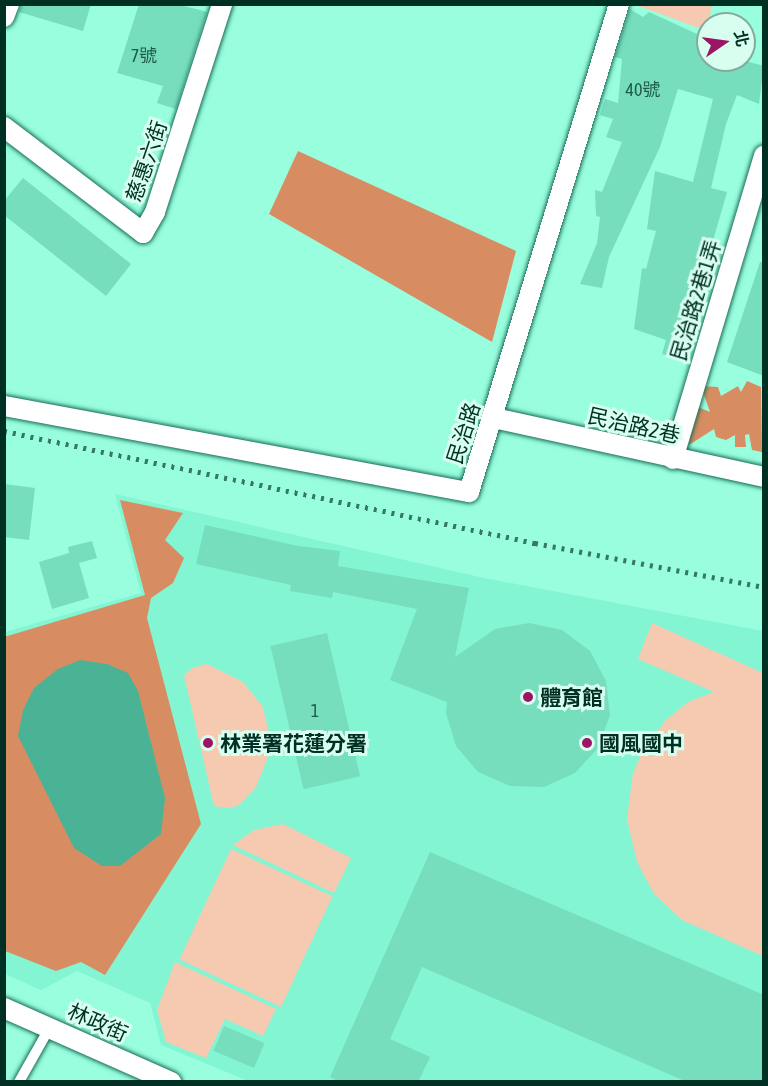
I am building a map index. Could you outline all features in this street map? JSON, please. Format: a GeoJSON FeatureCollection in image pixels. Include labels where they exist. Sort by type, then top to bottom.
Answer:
{"type":"FeatureCollection","features":[{"type":"Feature","properties":{"kind":"street"},"geometry":{"type":"LineString","coordinates":[[4,17],[9,4]]}},
{"type":"Feature","properties":{"kind":"street","name":"慈惠六街"},"geometry":{"type":"LineString","coordinates":[[4,127],[143,233],[155,212],[222,4]]}},
{"type":"Feature","properties":{"kind":"street","name":"民治路"},"geometry":{"type":"LineString","coordinates":[[4,406],[469,492],[494,418],[619,4]]}},
{"type":"Feature","properties":{"kind":"street","name":"民治路2巷1弄"},"geometry":{"type":"LineString","coordinates":[[673,459],[764,155]]}},
{"type":"Feature","properties":{"kind":"street","name":"民治路2巷"},"geometry":{"type":"LineString","coordinates":[[494,418],[673,459],[764,477]]}},
{"type":"Feature","properties":{"kind":"street","name":"林政街"},"geometry":{"type":"LineString","coordinates":[[4,1008],[171,1082]]}},
{"type":"Feature","properties":{"kind":"lane"},"geometry":{"type":"LineString","coordinates":[[19,1082],[50,1028]]}},
{"type":"Feature","properties":{"kind":"shaded area"},"geometry":{"type":"Polygon","coordinates":[[[636,5],[712,5],[711,12],[696,12],[696,27],[636,5]]]}},
{"type":"Feature","properties":{"kind":"shaded area"},"geometry":{"type":"Polygon","coordinates":[[[298,151],[516,251],[492,342],[269,214],[298,151]]]}},
{"type":"Feature","properties":{"kind":"shaded area"},"geometry":{"type":"Polygon","coordinates":[[[747,381],[761,387],[762,452],[752,450],[749,434],[745,435],[746,447],[735,447],[735,435],[726,440],[716,437],[714,429],[689,445],[693,405],[710,412],[701,386],[718,387],[721,396],[738,386],[741,392],[747,381]]]}},
{"type":"Feature","properties":{"kind":"shaded area"},"geometry":{"type":"Polygon","coordinates":[[[115,494],[484,578],[763,631],[763,1081],[248,1081],[161,1045],[150,1003],[77,971],[41,990],[5,974],[5,632],[141,593],[115,494]]]}},
{"type":"Feature","properties":{"kind":"shaded area"},"geometry":{"type":"Polygon","coordinates":[[[120,500],[183,513],[165,540],[184,558],[173,583],[151,598],[147,618],[201,824],[105,975],[81,962],[56,971],[5,951],[4,637],[145,595],[120,500]]]}},
{"type":"Feature","properties":{"kind":"shaded area"},"geometry":{"type":"Polygon","coordinates":[[[652,623],[763,673],[763,956],[682,920],[654,894],[637,862],[627,819],[633,773],[644,748],[666,720],[688,702],[714,692],[638,659],[652,623]]]}},
{"type":"Feature","properties":{"kind":"shaded area"},"geometry":{"type":"Polygon","coordinates":[[[80,660],[107,664],[128,673],[138,691],[165,798],[161,834],[120,866],[102,866],[74,848],[18,736],[23,710],[34,688],[58,669],[80,660]]]}},
{"type":"Feature","properties":{"kind":"shaded area"},"geometry":{"type":"Polygon","coordinates":[[[207,664],[243,682],[263,707],[272,747],[256,787],[238,806],[226,808],[214,806],[184,675],[192,668],[207,664]]]}},
{"type":"Feature","properties":{"kind":"shaded area"},"geometry":{"type":"Polygon","coordinates":[[[283,824],[351,858],[334,893],[233,845],[254,830],[283,824]]]}},
{"type":"Feature","properties":{"kind":"shaded area"},"geometry":{"type":"Polygon","coordinates":[[[231,849],[333,896],[281,1007],[179,960],[231,849]]]}},
{"type":"Feature","properties":{"kind":"shaded area"},"geometry":{"type":"Polygon","coordinates":[[[175,962],[276,1009],[263,1036],[225,1019],[206,1058],[166,1042],[157,1010],[175,962]]]}},
{"type":"Feature","properties":{"kind":"building"},"geometry":{"type":"Polygon","coordinates":[[[21,4],[91,4],[83,31],[19,12],[21,4]]]}},
{"type":"Feature","properties":{"kind":"building"},"geometry":{"type":"Polygon","coordinates":[[[139,4],[177,4],[207,12],[176,109],[157,103],[163,86],[117,73],[139,4]]]}},
{"type":"Feature","properties":{"kind":"building"},"geometry":{"type":"Polygon","coordinates":[[[630,9],[643,17],[649,12],[696,34],[696,72],[756,72],[756,64],[764,66],[759,104],[737,95],[726,124],[711,188],[727,192],[679,359],[662,354],[666,340],[634,329],[642,268],[646,269],[656,231],[647,229],[655,171],[693,182],[713,99],[678,89],[660,147],[609,257],[602,288],[580,284],[597,243],[600,217],[596,216],[595,190],[602,192],[622,142],[606,137],[613,119],[600,115],[605,99],[618,103],[622,59],[615,57],[630,9]]]}},
{"type":"Feature","properties":{"kind":"building"},"geometry":{"type":"Polygon","coordinates":[[[23,178],[131,264],[106,296],[4,215],[4,201],[23,178]]]}},
{"type":"Feature","properties":{"kind":"building"},"geometry":{"type":"Polygon","coordinates":[[[760,262],[764,262],[764,376],[727,362],[760,262]]]}},
{"type":"Feature","properties":{"kind":"building"},"geometry":{"type":"Polygon","coordinates":[[[4,484],[35,488],[29,540],[4,537],[4,484]]]}},
{"type":"Feature","properties":{"kind":"building"},"geometry":{"type":"Polygon","coordinates":[[[205,525],[298,546],[340,551],[338,566],[469,588],[455,657],[495,629],[529,623],[562,630],[590,651],[606,681],[610,715],[598,748],[575,773],[544,787],[510,786],[478,772],[456,746],[446,713],[447,702],[390,680],[417,609],[333,592],[332,598],[290,591],[291,585],[196,564],[205,525]]]}},
{"type":"Feature","properties":{"kind":"building"},"geometry":{"type":"Polygon","coordinates":[[[92,541],[97,558],[79,563],[89,598],[52,609],[39,562],[69,553],[68,547],[92,541]]]}},
{"type":"Feature","properties":{"kind":"building","name":"林業署花蓮分署"},"geometry":{"type":"Polygon","coordinates":[[[327,633],[360,776],[304,789],[270,646],[327,633]]]}},
{"type":"Feature","properties":{"kind":"building"},"geometry":{"type":"Polygon","coordinates":[[[430,852],[764,995],[764,1082],[687,1082],[422,967],[390,1039],[430,1057],[418,1082],[339,1082],[330,1077],[430,852]]]}},
{"type":"Feature","properties":{"kind":"building"},"geometry":{"type":"Polygon","coordinates":[[[224,1026],[265,1043],[254,1068],[213,1051],[224,1026]]]}},
{"type":"Feature","properties":{"kind":"railway"},"geometry":{"type":"LineString","coordinates":[[4,431],[535,543],[764,587]]}},
{"type":"Feature","properties":{"kind":"place","name":"體育館"},"geometry":{"type":"Point","coordinates":[528,697]}},
{"type":"Feature","properties":{"kind":"place","name":"林業署花蓮分署"},"geometry":{"type":"Point","coordinates":[208,743]}},
{"type":"Feature","properties":{"kind":"place","name":"國風國中"},"geometry":{"type":"Point","coordinates":[587,743]}}]}
